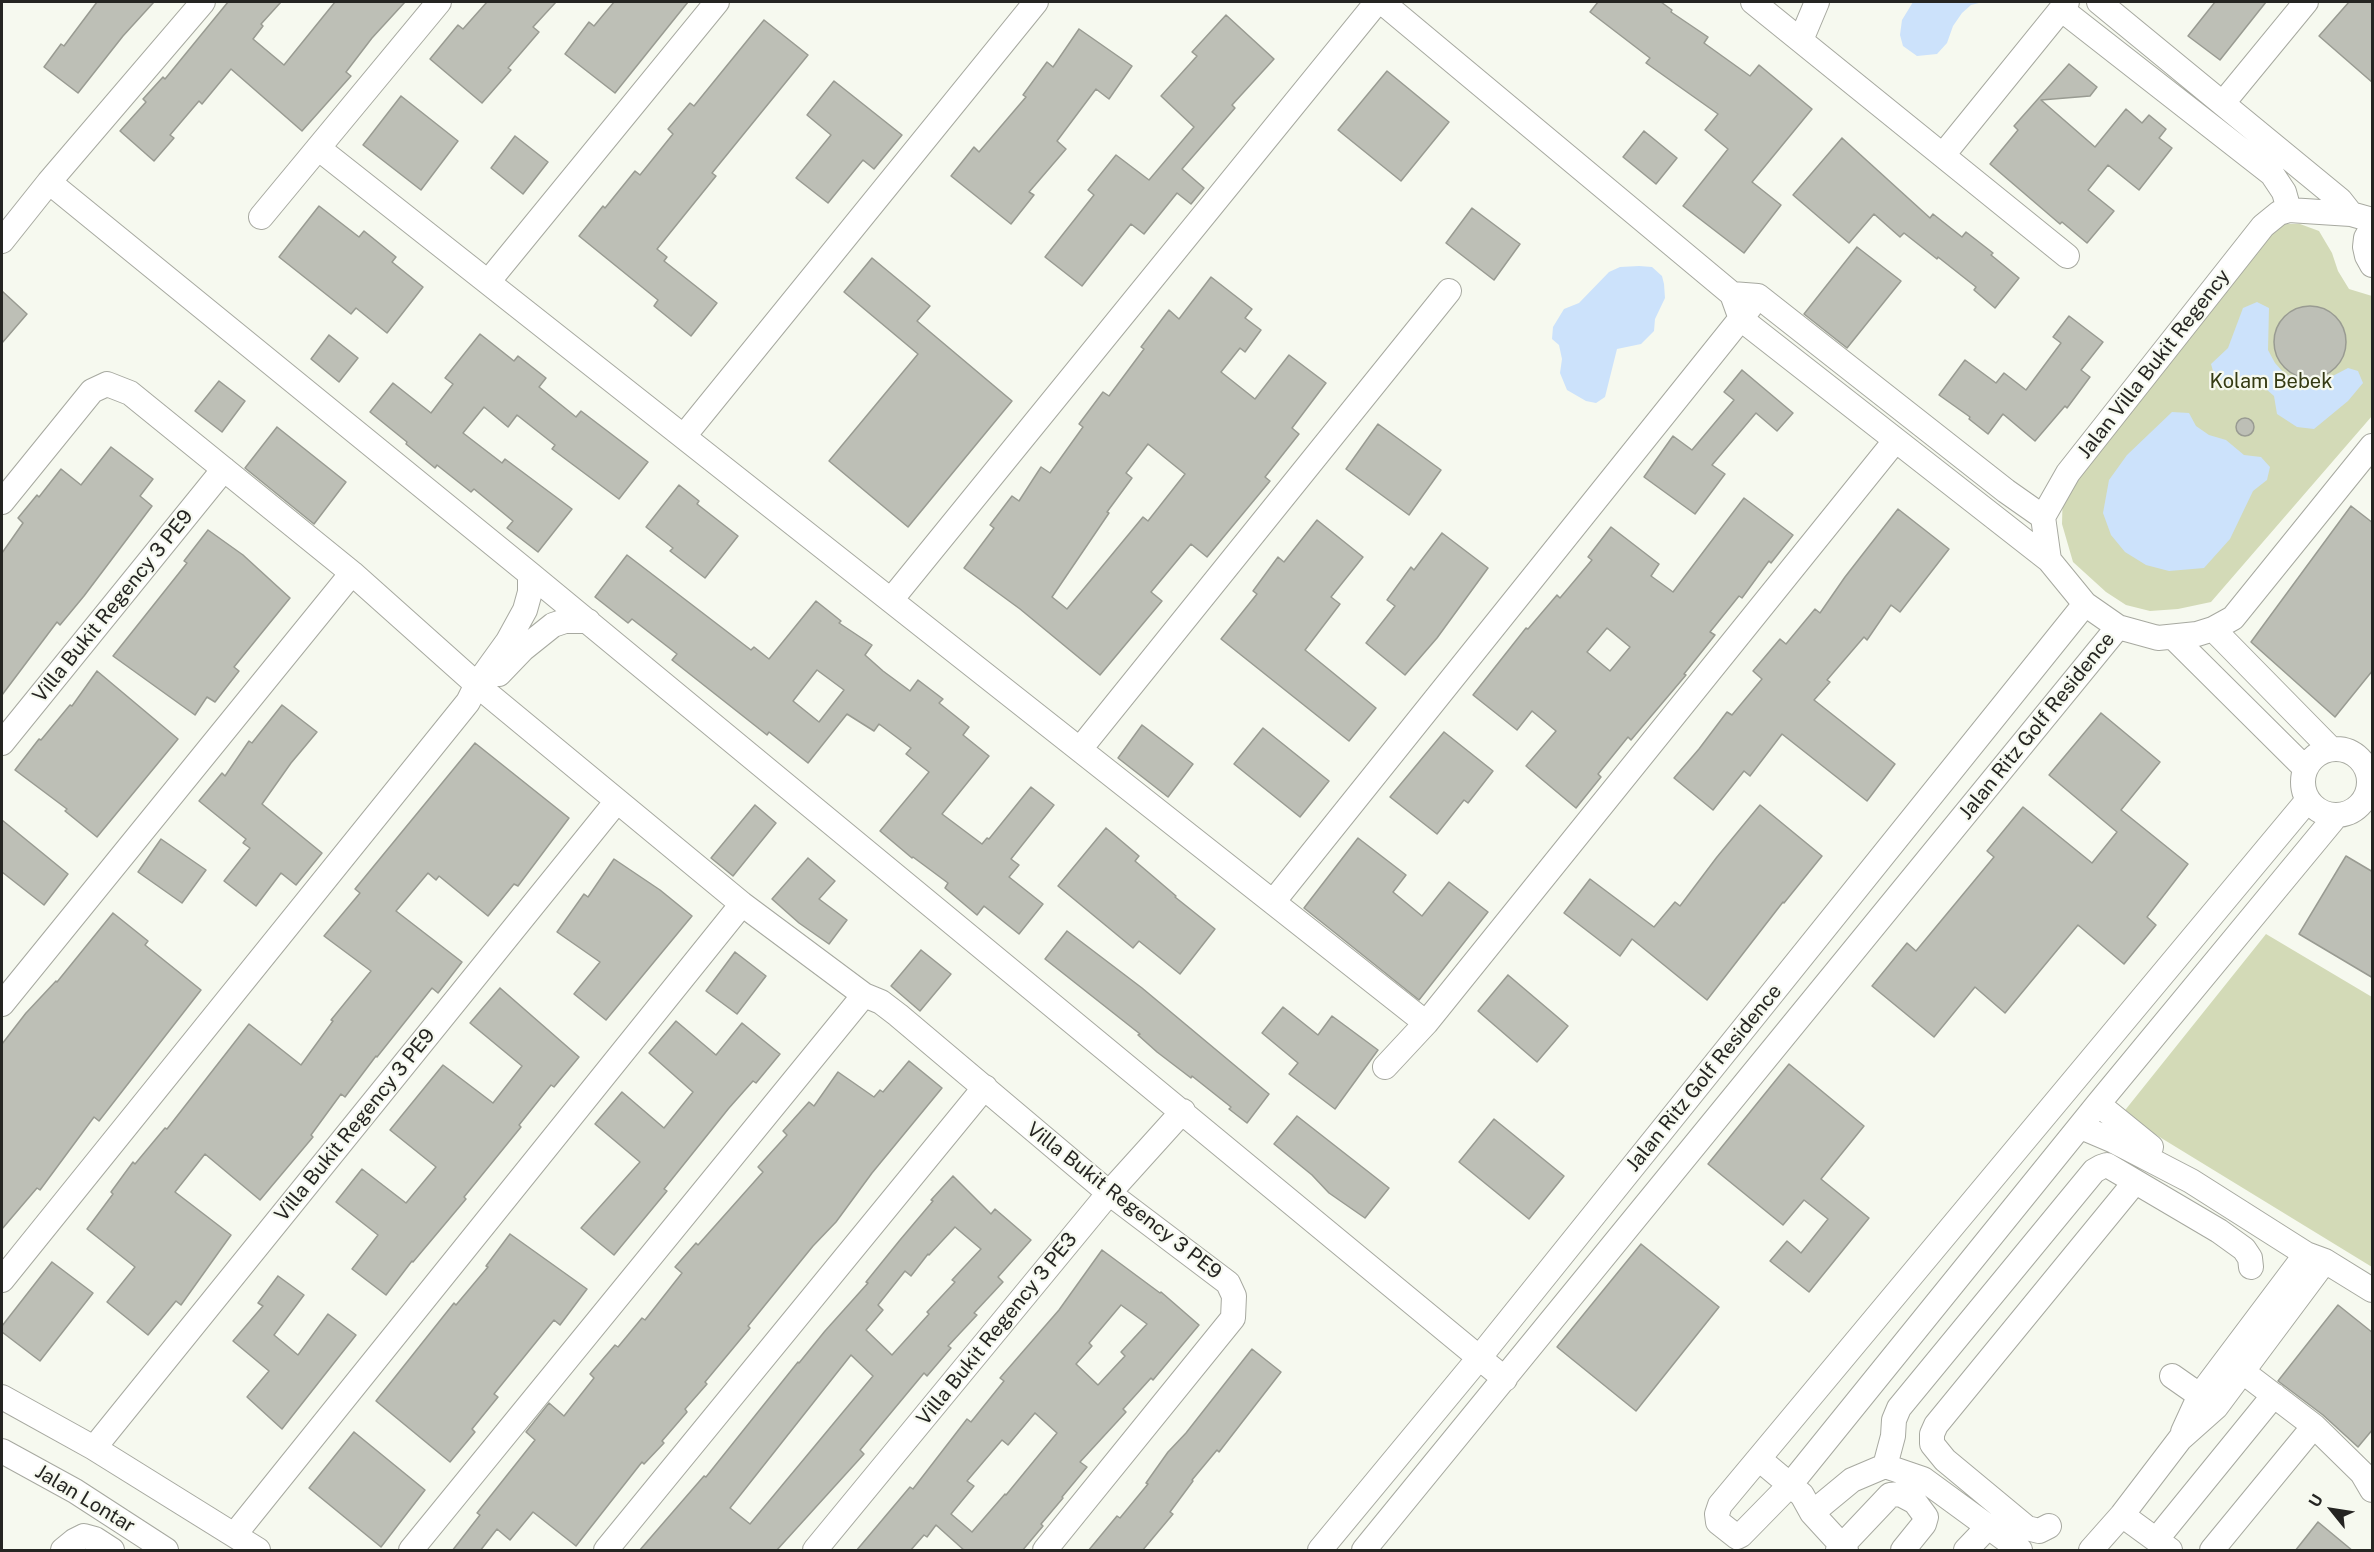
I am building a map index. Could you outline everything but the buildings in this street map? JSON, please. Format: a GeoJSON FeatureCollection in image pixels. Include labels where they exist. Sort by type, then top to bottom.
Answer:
{"type":"FeatureCollection","features":[{"type":"Feature","properties":{"kind":"street"},"geometry":{"type":"LineString","coordinates":[[2,242],[49,182],[203,2]]}},
{"type":"Feature","properties":{"kind":"street"},"geometry":{"type":"LineString","coordinates":[[261,217],[439,2]]}},
{"type":"Feature","properties":{"kind":"street"},"geometry":{"type":"LineString","coordinates":[[488,282],[717,2]]}},
{"type":"Feature","properties":{"kind":"street"},"geometry":{"type":"LineString","coordinates":[[684,436],[1036,2]]}},
{"type":"Feature","properties":{"kind":"street"},"geometry":{"type":"LineString","coordinates":[[891,600],[1377,2]]}},
{"type":"Feature","properties":{"kind":"street"},"geometry":{"type":"LineString","coordinates":[[1382,2],[1732,294],[1741,319],[2049,560],[2085,604],[2118,627],[2158,638],[2173,637],[2213,629],[2233,618],[2373,446]]}},
{"type":"Feature","properties":{"kind":"street"},"geometry":{"type":"LineString","coordinates":[[1753,2],[2067,256]]}},
{"type":"Feature","properties":{"kind":"street"},"geometry":{"type":"LineString","coordinates":[[1801,40],[1817,2]]}},
{"type":"Feature","properties":{"kind":"street"},"geometry":{"type":"LineString","coordinates":[[2099,2],[2362,217]]}},
{"type":"Feature","properties":{"kind":"street"},"geometry":{"type":"LineString","coordinates":[[2223,103],[2306,2]]}},
{"type":"Feature","properties":{"kind":"street"},"geometry":{"type":"LineString","coordinates":[[1943,155],[2064,5],[2272,174],[2284,192],[2289,210],[2362,217]]}},
{"type":"Feature","properties":{"kind":"street"},"geometry":{"type":"LineString","coordinates":[[318,148],[1426,1023]]}},
{"type":"Feature","properties":{"kind":"street"},"geometry":{"type":"LineString","coordinates":[[49,182],[530,573],[1505,1379]]}},
{"type":"Feature","properties":{"kind":"street","name":"Jalan Villa Bukit Regency"},"geometry":{"type":"LineString","coordinates":[[2043,517],[2068,473],[2263,226],[2279,213],[2289,210]]}},
{"type":"Feature","properties":{"kind":"street"},"geometry":{"type":"LineString","coordinates":[[2373,227],[2366,238],[2365,247],[2367,256],[2373,265]]}},
{"type":"Feature","properties":{"kind":"street"},"geometry":{"type":"LineString","coordinates":[[1080,749],[1449,291]]}},
{"type":"Feature","properties":{"kind":"street"},"geometry":{"type":"LineString","coordinates":[[1732,294],[1758,296],[2006,491],[2043,517],[2049,560]]}},
{"type":"Feature","properties":{"kind":"street"},"geometry":{"type":"LineString","coordinates":[[1273,902],[1758,296]]}},
{"type":"Feature","properties":{"kind":"street","name":"Villa Bukit Regency 3 PE9"},"geometry":{"type":"LineString","coordinates":[[2,502],[92,391],[107,384],[130,393],[352,573],[476,692],[617,801],[742,904],[864,995],[881,1002],[898,1015],[1108,1194],[1228,1283],[1234,1296],[1233,1318],[1045,1551]]}},
{"type":"Feature","properties":{"kind":"street"},"geometry":{"type":"LineString","coordinates":[[1385,1067],[1426,1023],[1895,441]]}},
{"type":"Feature","properties":{"kind":"street","name":"Villa Bukit Regency 3 PE9"},"geometry":{"type":"LineString","coordinates":[[2,743],[224,469]]}},
{"type":"Feature","properties":{"kind":"street"},"geometry":{"type":"LineString","coordinates":[[2,1004],[352,573]]}},
{"type":"Feature","properties":{"kind":"street"},"geometry":{"type":"LineString","coordinates":[[2,1280],[476,692],[525,610],[530,592],[530,573]]}},
{"type":"Feature","properties":{"kind":"street","name":"Jalan Ritz Golf Residence"},"geometry":{"type":"LineString","coordinates":[[1320,1551],[1479,1358],[2085,604]]}},
{"type":"Feature","properties":{"kind":"street"},"geometry":{"type":"LineString","coordinates":[[476,692],[553,625],[565,621],[588,621]]}},
{"type":"Feature","properties":{"kind":"street","name":"Jalan Ritz Golf Residence"},"geometry":{"type":"LineString","coordinates":[[1364,1551],[2118,627]]}},
{"type":"Feature","properties":{"kind":"street"},"geometry":{"type":"LineString","coordinates":[[2213,629],[2331,749]]}},
{"type":"Feature","properties":{"kind":"street"},"geometry":{"type":"LineString","coordinates":[[2173,637],[2305,768]]}},
{"type":"Feature","properties":{"kind":"street"},"geometry":{"type":"LineString","coordinates":[[2307,801],[1720,1505],[1716,1514],[1718,1522],[1737,1537],[1741,1535],[1790,1485],[2098,1104],[2355,814],[2364,800],[2371,780],[2360,759],[2341,749],[2331,749],[2311,759],[2302,779],[2307,801],[2315,809],[2325,814],[2355,814]]}},
{"type":"Feature","properties":{"kind":"street","name":"Villa Bukit Regency 3 PE9"},"geometry":{"type":"LineString","coordinates":[[94,1448],[617,801]]}},
{"type":"Feature","properties":{"kind":"street"},"geometry":{"type":"LineString","coordinates":[[235,1534],[742,904]]}},
{"type":"Feature","properties":{"kind":"street"},"geometry":{"type":"LineString","coordinates":[[411,1551],[864,995]]}},
{"type":"Feature","properties":{"kind":"street"},"geometry":{"type":"LineString","coordinates":[[606,1551],[984,1087]]}},
{"type":"Feature","properties":{"kind":"street"},"geometry":{"type":"LineString","coordinates":[[2098,1104],[2191,1181]]}},
{"type":"Feature","properties":{"kind":"street","name":"Villa Bukit Regency 3 PE3"},"geometry":{"type":"LineString","coordinates":[[815,1551],[1108,1194],[1183,1111]]}},
{"type":"Feature","properties":{"kind":"street"},"geometry":{"type":"LineString","coordinates":[[2081,1127],[2115,1141],[2191,1181],[2315,1258],[2373,1290]]}},
{"type":"Feature","properties":{"kind":"street"},"geometry":{"type":"LineString","coordinates":[[1885,1466],[1893,1436],[1894,1420],[1899,1408],[2094,1171],[2107,1165],[2219,1230],[2244,1249],[2250,1258],[2251,1267]]}},
{"type":"Feature","properties":{"kind":"street"},"geometry":{"type":"LineString","coordinates":[[2049,1526],[2039,1531],[2027,1528],[1945,1460],[1932,1444],[1932,1434],[1936,1425],[2135,1182]]}},
{"type":"Feature","properties":{"kind":"street"},"geometry":{"type":"LineString","coordinates":[[2091,1551],[2122,1515],[2315,1258]]}},
{"type":"Feature","properties":{"kind":"street"},"geometry":{"type":"LineString","coordinates":[[2235,1365],[2314,1426],[2362,1473],[2373,1490]]}},
{"type":"Feature","properties":{"kind":"street"},"geometry":{"type":"LineString","coordinates":[[2172,1376],[2208,1401]]}},
{"type":"Feature","properties":{"kind":"street"},"geometry":{"type":"LineString","coordinates":[[2122,1515],[2163,1545],[2274,1395]]}},
{"type":"Feature","properties":{"kind":"street"},"geometry":{"type":"LineString","coordinates":[[2,1397],[94,1448],[235,1534],[258,1551]]}},
{"type":"Feature","properties":{"kind":"street"},"geometry":{"type":"LineString","coordinates":[[2212,1551],[2314,1426]]}},
{"type":"Feature","properties":{"kind":"street","name":"Jalan Lontar"},"geometry":{"type":"LineString","coordinates":[[2,1451],[75,1491],[166,1551]]}},
{"type":"Feature","properties":{"kind":"street"},"geometry":{"type":"LineString","coordinates":[[1759,1459],[1802,1495],[1812,1513],[1842,1549],[1890,1495],[1900,1494],[1914,1502],[1926,1517],[1924,1524],[1903,1551]]}},
{"type":"Feature","properties":{"kind":"street"},"geometry":{"type":"LineString","coordinates":[[1923,1479],[1945,1460]]}},
{"type":"Feature","properties":{"kind":"street"},"geometry":{"type":"LineString","coordinates":[[1812,1513],[1852,1480],[1885,1466],[1923,1479],[2020,1551]]}},
{"type":"Feature","properties":{"kind":"street"},"geometry":{"type":"LineString","coordinates":[[1965,1551],[1986,1528]]}},
{"type":"Feature","properties":{"kind":"street"},"geometry":{"type":"LineString","coordinates":[[63,1551],[84,1536],[95,1539],[112,1551]]}},
{"type":"Feature","properties":{"kind":"green space","name":"Kolam Bebek"},"geometry":{"type":"Polygon","coordinates":[[[2280,224],[2300,224],[2319,231],[2349,289],[2372,296],[2372,416],[2211,602],[2178,609],[2150,611],[2126,605],[2106,592],[2073,562],[2062,524],[2063,485],[2087,447],[2280,224]]]}},
{"type":"Feature","properties":{"kind":"green space"},"geometry":{"type":"Polygon","coordinates":[[[2266,934],[2372,997],[2372,1267],[2122,1114],[2266,934]]]}},
{"type":"Feature","properties":{"kind":"water"},"geometry":{"type":"Polygon","coordinates":[[[1913,2],[1983,2],[1971,5],[1962,13],[1953,26],[1947,43],[1937,54],[1917,56],[1903,46],[1900,35],[1902,20],[1913,2]]]}},
{"type":"Feature","properties":{"kind":"water"},"geometry":{"type":"Polygon","coordinates":[[[1620,267],[1652,267],[1662,276],[1664,284],[1665,298],[1655,319],[1654,331],[1641,344],[1617,349],[1605,397],[1596,403],[1586,401],[1567,390],[1560,373],[1562,359],[1559,345],[1552,339],[1553,327],[1564,309],[1579,303],[1609,272],[1620,267]]]}},
{"type":"Feature","properties":{"kind":"water"},"geometry":{"type":"Polygon","coordinates":[[[2257,302],[2269,308],[2268,350],[2284,373],[2295,380],[2311,382],[2327,379],[2348,368],[2358,371],[2363,383],[2348,401],[2314,429],[2297,427],[2277,414],[2274,396],[2266,389],[2253,385],[2230,385],[2215,378],[2211,364],[2228,348],[2243,308],[2257,302]]]}},
{"type":"Feature","properties":{"kind":"water"},"geometry":{"type":"Polygon","coordinates":[[[2172,412],[2189,413],[2196,426],[2209,435],[2226,440],[2244,455],[2261,457],[2270,467],[2267,480],[2253,491],[2230,539],[2204,568],[2169,571],[2146,565],[2125,552],[2111,535],[2103,513],[2109,480],[2127,455],[2172,412]]]}}]}
